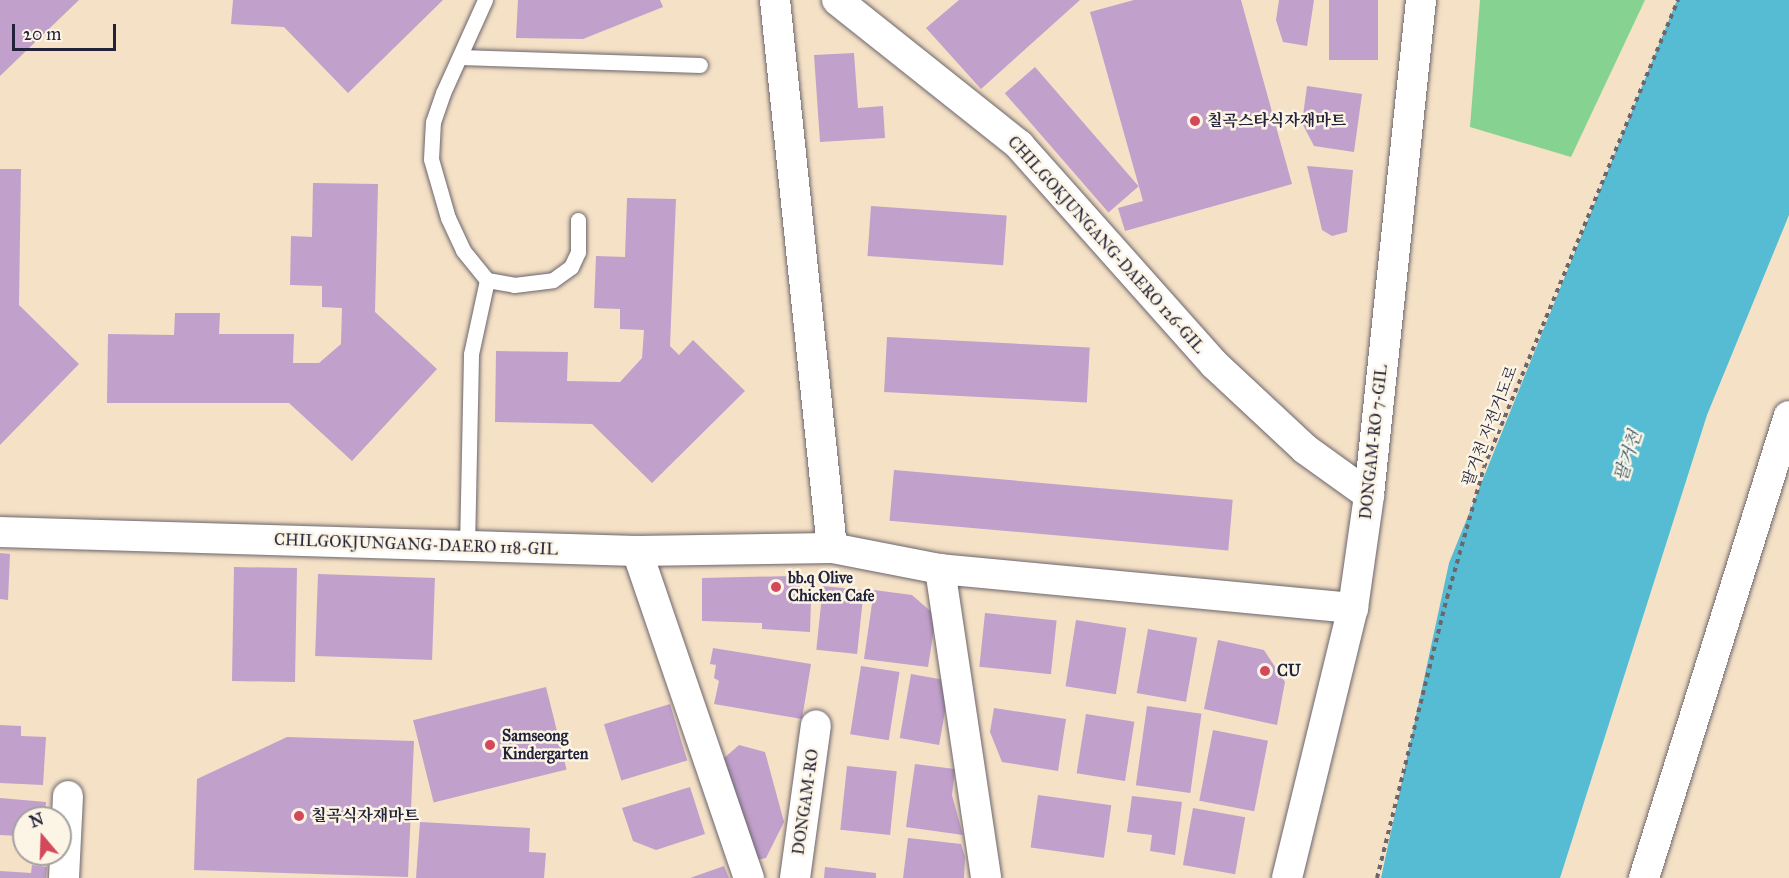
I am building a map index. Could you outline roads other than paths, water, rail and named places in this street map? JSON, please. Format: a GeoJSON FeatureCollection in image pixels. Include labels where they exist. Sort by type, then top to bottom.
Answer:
{"type":"FeatureCollection","features":[{"type":"Feature","properties":{"kind":"street"},"geometry":{"type":"LineString","coordinates":[[775,0],[832,548]]}},
{"type":"Feature","properties":{"kind":"street","name":"CHILGOKJUNGANG-DAERO 126-GIL"},"geometry":{"type":"LineString","coordinates":[[837,0],[1019,145],[1214,364],[1305,449],[1369,495]]}},
{"type":"Feature","properties":{"kind":"street","name":"DONGAM-RO 7-GIL"},"geometry":{"type":"LineString","coordinates":[[1287,878],[1353,608],[1369,495],[1421,0]]}},
{"type":"Feature","properties":{"kind":"street"},"geometry":{"type":"LineString","coordinates":[[1644,878],[1789,416]]}},
{"type":"Feature","properties":{"kind":"street","name":"CHILGOKJUNGANG-DAERO 118-GIL"},"geometry":{"type":"LineString","coordinates":[[0,532],[467,547],[637,550],[832,548],[940,569],[1353,608]]}},
{"type":"Feature","properties":{"kind":"street"},"geometry":{"type":"LineString","coordinates":[[637,550],[749,878]]}},
{"type":"Feature","properties":{"kind":"street"},"geometry":{"type":"LineString","coordinates":[[940,569],[986,878]]}},
{"type":"Feature","properties":{"kind":"street","name":"DONGAM-RO"},"geometry":{"type":"LineString","coordinates":[[795,878],[816,725]]}},
{"type":"Feature","properties":{"kind":"street"},"geometry":{"type":"LineString","coordinates":[[64,878],[68,796]]}},
{"type":"Feature","properties":{"kind":"lane"},"geometry":{"type":"LineString","coordinates":[[485,0],[433,122],[431,159],[453,228],[463,250],[487,280],[514,285],[553,280],[571,267],[578,252],[578,220]]}},
{"type":"Feature","properties":{"kind":"lane"},"geometry":{"type":"LineString","coordinates":[[460,57],[700,65]]}},
{"type":"Feature","properties":{"kind":"lane"},"geometry":{"type":"LineString","coordinates":[[467,547],[471,354],[487,280]]}},
{"type":"Feature","properties":{"kind":"water","name":"팔거천"},"geometry":{"type":"Polygon","coordinates":[[[1677,0],[1789,0],[1789,215],[1707,415],[1560,878],[1381,878],[1449,563],[1677,0]]]}},
{"type":"Feature","properties":{"kind":"place","name":"칠곡스타식자재마트"},"geometry":{"type":"Point","coordinates":[1195,121]}},
{"type":"Feature","properties":{"kind":"place","name":"bb.q Olive Chicken Cafe"},"geometry":{"type":"Point","coordinates":[776,587]}},
{"type":"Feature","properties":{"kind":"place","name":"CU"},"geometry":{"type":"Point","coordinates":[1265,671]}},
{"type":"Feature","properties":{"kind":"place","name":"Samseong Kindergarten"},"geometry":{"type":"Point","coordinates":[490,745]}},
{"type":"Feature","properties":{"kind":"place","name":"칠곡식자재마트"},"geometry":{"type":"Point","coordinates":[299,816]}}]}
